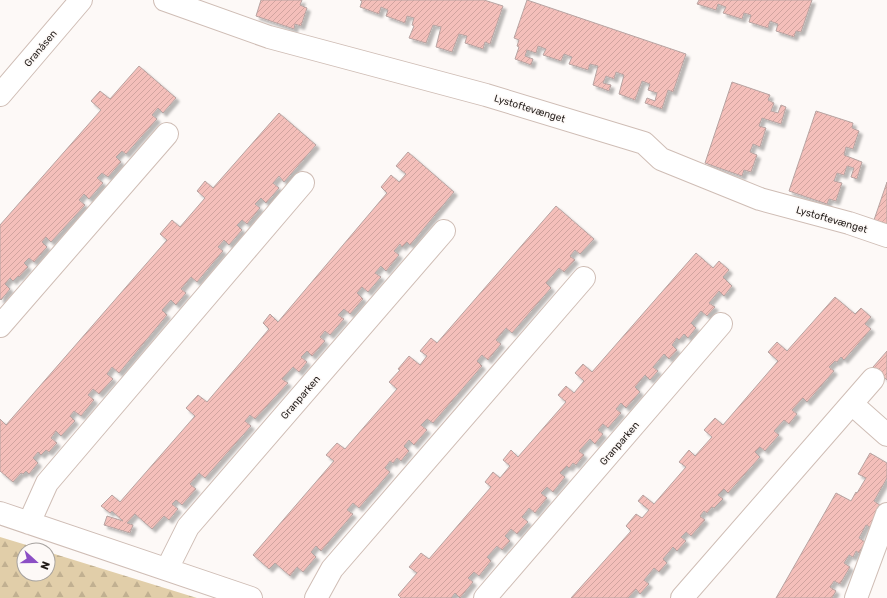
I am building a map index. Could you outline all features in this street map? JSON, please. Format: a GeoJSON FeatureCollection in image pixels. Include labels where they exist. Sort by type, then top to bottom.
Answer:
{"type":"FeatureCollection","features":[{"type":"Feature","properties":{"kind":"street","name":"Granåsen"},"geometry":{"type":"LineString","coordinates":[[0,95],[81,0]]}},
{"type":"Feature","properties":{"kind":"street","name":"Lystoftevænget"},"geometry":{"type":"LineString","coordinates":[[165,0],[269,37],[486,95],[644,143],[661,159],[760,199],[849,223],[887,236]]}},
{"type":"Feature","properties":{"kind":"street"},"geometry":{"type":"LineString","coordinates":[[0,326],[167,134]]}},
{"type":"Feature","properties":{"kind":"street"},"geometry":{"type":"LineString","coordinates":[[29,522],[47,483],[303,183]]}},
{"type":"Feature","properties":{"kind":"street","name":"Granparken"},"geometry":{"type":"LineString","coordinates":[[167,569],[188,527],[444,231]]}},
{"type":"Feature","properties":{"kind":"street"},"geometry":{"type":"LineString","coordinates":[[316,598],[332,569],[584,278]]}},
{"type":"Feature","properties":{"kind":"street","name":"Granparken"},"geometry":{"type":"LineString","coordinates":[[485,598],[721,324]]}},
{"type":"Feature","properties":{"kind":"street"},"geometry":{"type":"LineString","coordinates":[[682,598],[873,379]]}},
{"type":"Feature","properties":{"kind":"street"},"geometry":{"type":"LineString","coordinates":[[852,404],[887,435]]}},
{"type":"Feature","properties":{"kind":"street"},"geometry":{"type":"LineString","coordinates":[[0,512],[251,598]]}},
{"type":"Feature","properties":{"kind":"street"},"geometry":{"type":"LineString","coordinates":[[856,598],[887,514]]}},
{"type":"Feature","properties":{"kind":"green space"},"geometry":{"type":"Polygon","coordinates":[[[0,537],[17,542],[16,582],[56,582],[56,554],[197,598],[0,598],[0,537]]]}},
{"type":"Feature","properties":{"kind":"building"},"geometry":{"type":"Polygon","coordinates":[[[261,0],[302,0],[300,5],[307,8],[301,26],[295,24],[294,29],[256,16],[261,0]]]}},
{"type":"Feature","properties":{"kind":"building"},"geometry":{"type":"Polygon","coordinates":[[[360,0],[484,0],[503,6],[490,44],[485,42],[483,49],[465,43],[467,36],[459,34],[452,52],[436,47],[441,27],[433,25],[426,43],[409,38],[414,26],[412,25],[414,18],[407,16],[405,23],[386,16],[388,10],[381,7],[379,14],[360,7],[362,1],[360,0]]]}},
{"type":"Feature","properties":{"kind":"building"},"geometry":{"type":"Polygon","coordinates":[[[527,0],[686,54],[673,92],[668,90],[662,109],[645,103],[647,98],[655,101],[657,93],[648,90],[650,84],[642,81],[635,100],[619,94],[624,75],[616,72],[614,79],[606,76],[603,83],[611,85],[609,91],[593,85],[598,66],[590,64],[588,70],[569,64],[572,57],[564,54],[561,61],[543,55],[546,49],[538,46],[536,53],[527,50],[525,56],[533,59],[531,65],[515,59],[519,47],[517,46],[519,40],[514,38],[527,0]]]}},
{"type":"Feature","properties":{"kind":"building"},"geometry":{"type":"Polygon","coordinates":[[[699,0],[812,0],[801,32],[796,31],[794,37],[776,31],[778,24],[770,21],[768,28],[749,22],[751,15],[744,13],[742,19],[723,13],[726,7],[718,4],[716,10],[697,4],[699,0]]]}},
{"type":"Feature","properties":{"kind":"building"},"geometry":{"type":"Polygon","coordinates":[[[139,66],[176,98],[163,113],[158,108],[152,115],[157,119],[126,154],[122,151],[116,157],[121,162],[108,177],[102,173],[97,178],[103,183],[89,199],[84,194],[79,200],[85,205],[51,242],[46,237],[42,242],[47,247],[34,262],[29,258],[24,263],[28,267],[19,277],[18,276],[13,281],[10,278],[5,284],[10,289],[1,300],[0,225],[101,110],[91,101],[100,91],[110,99],[139,66]]]}},
{"type":"Feature","properties":{"kind":"building"},"geometry":{"type":"Polygon","coordinates":[[[732,82],[770,95],[768,100],[774,103],[771,111],[778,113],[781,105],[786,107],[781,124],[762,118],[759,126],[766,128],[760,147],[753,144],[750,152],[757,155],[751,172],[744,170],[742,176],[705,163],[732,82]]]}},
{"type":"Feature","properties":{"kind":"building"},"geometry":{"type":"Polygon","coordinates":[[[816,111],[853,123],[852,128],[859,131],[853,149],[846,147],[844,155],[862,162],[857,179],[851,177],[854,168],[847,166],[844,175],[837,173],[834,181],[842,183],[836,201],[829,199],[827,204],[789,191],[816,111]]]}},
{"type":"Feature","properties":{"kind":"building"},"geometry":{"type":"Polygon","coordinates":[[[279,113],[316,145],[284,182],[279,176],[273,183],[279,188],[266,203],[261,198],[255,204],[260,208],[247,224],[242,220],[237,225],[242,230],[229,245],[224,240],[218,247],[223,251],[197,282],[191,277],[181,289],[186,293],[176,305],[171,300],[162,310],[167,315],[119,373],[112,367],[107,374],[113,379],[99,394],[93,389],[88,395],[94,400],[81,416],[74,411],[70,416],[75,421],[61,436],[56,431],[51,438],[57,443],[49,452],[46,450],[41,455],[38,452],[33,458],[38,463],[29,474],[26,471],[23,474],[21,473],[13,482],[0,471],[0,419],[6,425],[167,240],[160,234],[172,220],[180,227],[205,198],[197,191],[205,181],[213,188],[279,113]]]}},
{"type":"Feature","properties":{"kind":"building"},"geometry":{"type":"Polygon","coordinates":[[[408,152],[454,192],[410,245],[407,242],[402,247],[400,244],[394,251],[399,255],[386,271],[381,266],[375,273],[381,277],[368,292],[362,287],[357,293],[363,299],[350,314],[344,309],[338,315],[344,319],[330,335],[325,331],[320,337],[325,341],[312,356],[307,351],[301,357],[307,362],[299,372],[293,367],[282,379],[288,383],[255,419],[250,415],[245,421],[251,426],[205,478],[199,473],[190,484],[196,489],[182,505],[176,500],[172,504],[178,509],[169,520],[164,516],[152,529],[135,514],[127,523],[133,525],[130,533],[104,525],[107,516],[123,521],[112,511],[110,513],[101,506],[112,495],[120,502],[195,416],[186,408],[198,395],[207,402],[269,329],[263,323],[270,314],[278,322],[387,193],[381,187],[391,175],[399,182],[406,174],[396,166],[408,152]]]}},
{"type":"Feature","properties":{"kind":"building"},"geometry":{"type":"Polygon","coordinates":[[[887,182],[887,224],[874,220],[887,182]]]}},
{"type":"Feature","properties":{"kind":"building"},"geometry":{"type":"Polygon","coordinates":[[[556,206],[594,239],[580,254],[575,250],[570,256],[575,260],[564,272],[559,268],[546,283],[551,288],[512,333],[506,328],[496,340],[501,344],[488,360],[482,355],[477,361],[482,366],[433,423],[427,419],[421,425],[427,430],[414,445],[409,440],[404,446],[409,451],[401,461],[397,458],[393,463],[390,461],[385,468],[390,472],[359,508],[353,503],[347,510],[353,514],[321,551],[316,546],[311,552],[316,557],[303,572],[297,567],[290,576],[275,563],[269,569],[253,555],[334,461],[326,455],[337,443],[345,449],[397,389],[389,382],[400,370],[398,369],[409,356],[420,365],[427,356],[420,351],[431,338],[437,343],[556,206]]]}},
{"type":"Feature","properties":{"kind":"building"},"geometry":{"type":"Polygon","coordinates":[[[696,253],[713,268],[719,261],[729,270],[723,277],[732,286],[724,296],[719,291],[709,303],[715,307],[707,316],[701,311],[691,323],[696,328],[688,338],[684,334],[679,340],[677,338],[672,345],[677,350],[669,359],[664,354],[653,367],[658,371],[650,380],[645,375],[635,387],[640,392],[626,408],[621,403],[616,409],[621,413],[608,428],[603,424],[598,430],[603,434],[595,444],[590,439],[579,451],[584,455],[576,465],[573,463],[569,468],[567,466],[560,473],[565,477],[553,492],[547,487],[541,493],[547,498],[535,513],[529,508],[522,517],[528,522],[517,534],[511,529],[505,536],[510,541],[502,550],[497,546],[487,557],[491,561],[479,576],[474,572],[468,578],[473,582],[460,598],[455,593],[451,598],[401,598],[398,595],[417,573],[409,567],[421,553],[429,559],[491,487],[485,482],[493,472],[500,478],[510,466],[503,460],[511,450],[518,457],[566,402],[558,395],[566,386],[574,393],[584,381],[575,373],[583,364],[592,372],[696,253]]]}},
{"type":"Feature","properties":{"kind":"building"},"geometry":{"type":"Polygon","coordinates":[[[835,297],[855,314],[861,308],[871,317],[865,324],[871,329],[844,360],[841,357],[837,362],[835,361],[829,367],[834,371],[807,402],[803,398],[792,410],[797,414],[789,424],[784,420],[774,431],[779,435],[765,451],[760,447],[755,452],[760,457],[728,493],[724,489],[718,495],[723,499],[714,508],[712,507],[707,513],[704,511],[700,516],[705,520],[691,536],[686,532],[681,537],[686,541],[677,551],[673,547],[663,559],[667,563],[659,572],[654,568],[644,580],[649,584],[640,594],[636,589],[628,598],[571,598],[631,531],[626,526],[636,514],[642,518],[649,510],[638,501],[643,495],[654,504],[686,467],[679,462],[689,450],[695,456],[712,437],[704,430],[715,418],[723,425],[778,361],[768,352],[777,342],[787,351],[835,297]]]}},
{"type":"Feature","properties":{"kind":"building"},"geometry":{"type":"Polygon","coordinates":[[[887,351],[887,380],[873,367],[887,351]]]}},
{"type":"Feature","properties":{"kind":"building"},"geometry":{"type":"Polygon","coordinates":[[[870,453],[887,463],[887,478],[874,501],[884,508],[872,528],[866,525],[859,538],[865,542],[859,553],[856,551],[853,557],[849,555],[844,563],[850,567],[840,584],[834,581],[830,587],[836,591],[832,598],[776,598],[836,493],[851,501],[856,492],[857,493],[866,478],[858,474],[870,453]]]}}]}
